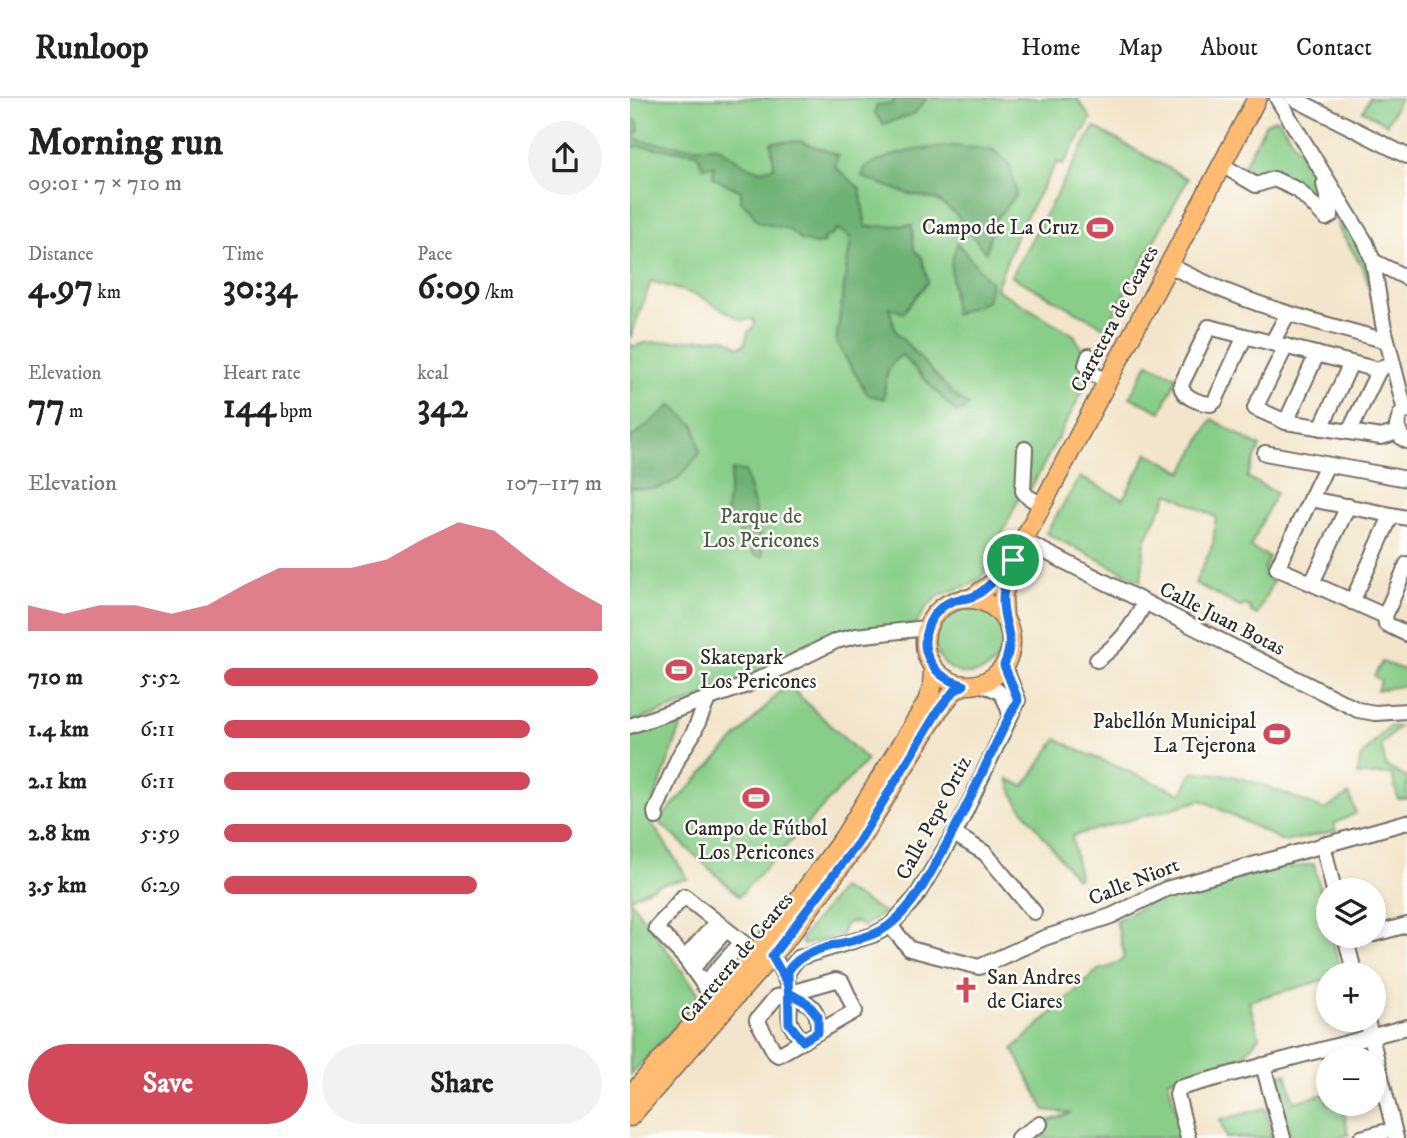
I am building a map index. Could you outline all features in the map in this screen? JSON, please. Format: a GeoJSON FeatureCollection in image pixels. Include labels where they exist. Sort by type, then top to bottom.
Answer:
{"type":"FeatureCollection","features":[{"type":"Feature","properties":{"kind":"main road","name":"Carretera de Ceares"},"geometry":{"type":"LineString","coordinates":[[970,599],[995,581],[1013,560],[1024,541],[1257,98]]}},
{"type":"Feature","properties":{"kind":"main road","name":"Carretera de Ceares"},"geometry":{"type":"LineString","coordinates":[[1004,616],[1003,596],[1013,560]]}},
{"type":"Feature","properties":{"kind":"main road"},"geometry":{"type":"LineString","coordinates":[[978,600],[1004,616],[1011,639],[1010,652],[997,673],[971,684],[952,682],[933,667],[927,655],[922,629],[941,607],[953,601],[978,600]]}},
{"type":"Feature","properties":{"kind":"main road","name":"Carretera de Ceares"},"geometry":{"type":"LineString","coordinates":[[630,1117],[638,1097],[741,940],[781,923],[844,837],[926,704],[932,688],[933,667]]}},
{"type":"Feature","properties":{"kind":"main road","name":"Carretera de Ceares"},"geometry":{"type":"LineString","coordinates":[[741,940],[788,937],[858,843],[938,711],[953,692],[971,684]]}},
{"type":"Feature","properties":{"kind":"main road","name":"Carretera de Ceares"},"geometry":{"type":"LineString","coordinates":[[638,1097],[715,1001],[741,940]]}},
{"type":"Feature","properties":{"kind":"street"},"geometry":{"type":"LineString","coordinates":[[1276,98],[1366,243],[1373,261],[1387,341],[1406,410],[1397,420],[1402,437],[1381,437],[1286,422],[1255,408],[1287,315]]}},
{"type":"Feature","properties":{"kind":"street"},"geometry":{"type":"LineString","coordinates":[[1293,98],[1407,156]]}},
{"type":"Feature","properties":{"kind":"street"},"geometry":{"type":"LineString","coordinates":[[1222,165],[1256,185],[1274,179],[1298,190],[1326,218],[1331,212],[1324,188],[1325,179]]}},
{"type":"Feature","properties":{"kind":"street"},"geometry":{"type":"LineString","coordinates":[[1373,261],[1407,278]]}},
{"type":"Feature","properties":{"kind":"street"},"geometry":{"type":"LineString","coordinates":[[1170,265],[1287,315],[1387,341]]}},
{"type":"Feature","properties":{"kind":"street"},"geometry":{"type":"LineString","coordinates":[[1245,336],[1215,401],[1211,404],[1181,391],[1181,385],[1209,327],[1279,344],[1378,370]]}},
{"type":"Feature","properties":{"kind":"street"},"geometry":{"type":"LineString","coordinates":[[1286,422],[1317,354]]}},
{"type":"Feature","properties":{"kind":"street"},"geometry":{"type":"LineString","coordinates":[[1090,356],[1086,365],[1091,373],[1108,381]]}},
{"type":"Feature","properties":{"kind":"street"},"geometry":{"type":"LineString","coordinates":[[1349,432],[1378,370],[1392,362]]}},
{"type":"Feature","properties":{"kind":"street"},"geometry":{"type":"LineString","coordinates":[[1321,428],[1351,363]]}},
{"type":"Feature","properties":{"kind":"street"},"geometry":{"type":"LineString","coordinates":[[1024,449],[1023,491],[1043,505]]}},
{"type":"Feature","properties":{"kind":"street"},"geometry":{"type":"LineString","coordinates":[[1265,453],[1407,479]]}},
{"type":"Feature","properties":{"kind":"street"},"geometry":{"type":"LineString","coordinates":[[1327,465],[1277,568],[1385,617]]}},
{"type":"Feature","properties":{"kind":"street"},"geometry":{"type":"LineString","coordinates":[[1310,499],[1407,518]]}},
{"type":"Feature","properties":{"kind":"street"},"geometry":{"type":"LineString","coordinates":[[1312,583],[1348,506]]}},
{"type":"Feature","properties":{"kind":"street"},"geometry":{"type":"LineString","coordinates":[[1352,602],[1391,516]]}},
{"type":"Feature","properties":{"kind":"street","name":"Calle Juan Botas"},"geometry":{"type":"LineString","coordinates":[[1024,541],[1358,710],[1376,713],[1407,710]]}},
{"type":"Feature","properties":{"kind":"street"},"geometry":{"type":"LineString","coordinates":[[1407,564],[1385,617],[1386,624],[1407,634]]}},
{"type":"Feature","properties":{"kind":"street"},"geometry":{"type":"LineString","coordinates":[[1097,660],[1123,638],[1144,604]]}},
{"type":"Feature","properties":{"kind":"street"},"geometry":{"type":"LineString","coordinates":[[630,726],[747,685],[836,641],[856,636],[922,629]]}},
{"type":"Feature","properties":{"kind":"street","name":"Calle Pepe Ortiz"},"geometry":{"type":"LineString","coordinates":[[802,956],[873,935],[890,926],[916,897],[954,834],[1010,714],[1023,701],[1004,665]]}},
{"type":"Feature","properties":{"kind":"street"},"geometry":{"type":"LineString","coordinates":[[971,684],[1001,692],[1005,696],[1010,714]]}},
{"type":"Feature","properties":{"kind":"street"},"geometry":{"type":"LineString","coordinates":[[656,817],[655,812],[679,756],[693,734],[708,699]]}},
{"type":"Feature","properties":{"kind":"street","name":"Calle Niort"},"geometry":{"type":"LineString","coordinates":[[890,926],[911,949],[979,967],[1044,938],[1111,916],[1166,889],[1407,822]]}},
{"type":"Feature","properties":{"kind":"street"},"geometry":{"type":"LineString","coordinates":[[954,834],[985,853],[1034,912]]}},
{"type":"Feature","properties":{"kind":"street"},"geometry":{"type":"LineString","coordinates":[[1323,844],[1331,878]]}},
{"type":"Feature","properties":{"kind":"street"},"geometry":{"type":"LineString","coordinates":[[715,1001],[695,972],[656,928],[684,897],[741,940],[788,988],[814,1009],[818,1016],[818,1032]]}},
{"type":"Feature","properties":{"kind":"street"},"geometry":{"type":"LineString","coordinates":[[1386,931],[1407,925]]}},
{"type":"Feature","properties":{"kind":"street"},"geometry":{"type":"LineString","coordinates":[[788,937],[791,951],[802,956],[788,971],[789,1023],[803,1041]]}},
{"type":"Feature","properties":{"kind":"street"},"geometry":{"type":"LineString","coordinates":[[695,972],[741,940]]}},
{"type":"Feature","properties":{"kind":"street"},"geometry":{"type":"LineString","coordinates":[[695,972],[741,940]]}},
{"type":"Feature","properties":{"kind":"street"},"geometry":{"type":"LineString","coordinates":[[836,980],[842,982],[855,1011],[818,1032],[778,1055],[757,1020],[776,997],[788,988],[836,980]]}},
{"type":"Feature","properties":{"kind":"street"},"geometry":{"type":"LineString","coordinates":[[1188,1138],[1177,1096],[1179,1088],[1407,1027]]}},
{"type":"Feature","properties":{"kind":"street"},"geometry":{"type":"LineString","coordinates":[[1360,1138],[1390,1135],[1370,1032]]}},
{"type":"Feature","properties":{"kind":"street"},"geometry":{"type":"LineString","coordinates":[[1263,1065],[1283,1138]]}},
{"type":"Feature","properties":{"kind":"street"},"geometry":{"type":"LineString","coordinates":[[630,1124],[638,1097]]}},
{"type":"Feature","properties":{"kind":"street"},"geometry":{"type":"LineString","coordinates":[[1018,1138],[1040,1124]]}},
{"type":"Feature","properties":{"kind":"green space","name":"Parque de Los Pericones"},"geometry":{"type":"Polygon","coordinates":[[[630,98],[1077,98],[1091,119],[1063,165],[1057,162],[1018,231],[996,289],[1074,335],[1084,353],[1099,361],[1031,488],[1018,500],[982,577],[969,585],[940,595],[927,607],[916,624],[855,631],[745,683],[630,723],[630,343],[634,347],[644,343],[725,338],[739,347],[745,344],[748,332],[754,327],[754,319],[741,320],[699,296],[651,281],[630,339],[630,98]]]}},
{"type":"Feature","properties":{"kind":"green space"},"geometry":{"type":"Polygon","coordinates":[[[895,98],[927,98],[914,114],[883,124],[875,113],[877,105],[892,104],[895,98]]]}},
{"type":"Feature","properties":{"kind":"green space"},"geometry":{"type":"Polygon","coordinates":[[[1369,98],[1400,98],[1387,124],[1363,111],[1369,98]]]}},
{"type":"Feature","properties":{"kind":"green space"},"geometry":{"type":"Polygon","coordinates":[[[630,116],[638,123],[639,131],[630,136],[630,116]]]}},
{"type":"Feature","properties":{"kind":"green space"},"geometry":{"type":"Polygon","coordinates":[[[1279,120],[1318,180],[1326,209],[1300,186],[1260,179],[1243,172],[1243,167],[1266,123],[1279,120]]]}},
{"type":"Feature","properties":{"kind":"green space","name":"Campo de La Cruz"},"geometry":{"type":"Polygon","coordinates":[[[1094,127],[1188,179],[1106,328],[1011,276],[1094,127]]]}},
{"type":"Feature","properties":{"kind":"green space"},"geometry":{"type":"Polygon","coordinates":[[[630,136],[642,141],[687,147],[718,147],[740,162],[760,171],[774,167],[771,142],[800,141],[838,155],[835,167],[860,189],[866,227],[912,225],[914,250],[922,257],[928,282],[903,313],[889,307],[896,332],[954,395],[968,406],[957,414],[902,355],[889,369],[884,399],[868,395],[836,342],[851,238],[838,229],[831,236],[823,237],[824,243],[815,244],[800,240],[786,229],[758,222],[749,208],[741,202],[741,191],[713,178],[714,166],[703,167],[697,153],[637,146],[630,148],[630,136]]]}},
{"type":"Feature","properties":{"kind":"green space"},"geometry":{"type":"Polygon","coordinates":[[[953,146],[993,150],[1010,165],[1016,195],[993,222],[986,253],[956,214],[937,200],[906,193],[862,177],[864,168],[897,154],[953,146]]]}},
{"type":"Feature","properties":{"kind":"green space"},"geometry":{"type":"Polygon","coordinates":[[[1333,201],[1365,254],[1377,313],[1363,268],[1339,229],[1333,201]]]}},
{"type":"Feature","properties":{"kind":"green space"},"geometry":{"type":"Polygon","coordinates":[[[957,243],[991,283],[987,301],[954,315],[951,264],[957,243]]]}},
{"type":"Feature","properties":{"kind":"green space"},"geometry":{"type":"Polygon","coordinates":[[[1148,363],[1177,377],[1161,412],[1130,397],[1148,363]]]}},
{"type":"Feature","properties":{"kind":"green space"},"geometry":{"type":"Polygon","coordinates":[[[672,405],[695,426],[700,453],[678,478],[663,487],[630,487],[630,439],[672,405]]]}},
{"type":"Feature","properties":{"kind":"green space"},"geometry":{"type":"Polygon","coordinates":[[[1212,419],[1260,447],[1247,477],[1276,493],[1250,547],[1269,557],[1264,570],[1266,574],[1275,577],[1257,615],[1251,612],[1250,607],[1240,607],[1195,583],[1213,544],[1216,517],[1169,493],[1145,540],[1141,581],[1046,533],[1080,477],[1123,499],[1148,453],[1183,472],[1212,419]]]}},
{"type":"Feature","properties":{"kind":"green space"},"geometry":{"type":"Polygon","coordinates":[[[732,470],[745,471],[763,557],[755,555],[726,512],[732,470]]]}},
{"type":"Feature","properties":{"kind":"green space"},"geometry":{"type":"Polygon","coordinates":[[[962,606],[976,606],[988,611],[998,621],[1003,640],[998,659],[988,669],[976,674],[962,674],[950,669],[940,659],[935,647],[935,633],[940,621],[950,611],[962,606]]]}},
{"type":"Feature","properties":{"kind":"green space"},"geometry":{"type":"Polygon","coordinates":[[[1382,662],[1407,671],[1407,685],[1377,690],[1381,680],[1374,676],[1382,662]]]}},
{"type":"Feature","properties":{"kind":"green space","name":"Campo de Fútbol Los Pericones"},"geometry":{"type":"Polygon","coordinates":[[[787,684],[867,760],[739,896],[658,821],[787,684]]]}},
{"type":"Feature","properties":{"kind":"green space"},"geometry":{"type":"Polygon","coordinates":[[[684,719],[648,817],[688,879],[660,884],[630,898],[630,737],[684,719]]]}},
{"type":"Feature","properties":{"kind":"green space"},"geometry":{"type":"Polygon","coordinates":[[[1389,726],[1399,727],[1381,745],[1386,766],[1407,778],[1407,799],[1398,799],[1392,774],[1357,775],[1361,757],[1389,726]]]}},
{"type":"Feature","properties":{"kind":"green space"},"geometry":{"type":"Polygon","coordinates":[[[1057,739],[1182,794],[1192,773],[1209,773],[1260,784],[1325,810],[1349,794],[1356,813],[1334,824],[1336,831],[1285,842],[1202,800],[1072,836],[1079,877],[1076,879],[1015,799],[1008,779],[1024,786],[1057,739]]]}},
{"type":"Feature","properties":{"kind":"green space"},"geometry":{"type":"Polygon","coordinates":[[[1285,864],[1289,868],[1314,864],[1317,878],[1316,948],[1335,948],[1338,962],[1316,962],[1316,982],[1249,1001],[1259,1037],[1242,1057],[1168,1080],[1182,1138],[1037,1138],[1044,1134],[1040,1124],[1071,1113],[1045,1110],[1013,1049],[1098,970],[1123,959],[1116,920],[1160,898],[1208,881],[1285,864]]]}},
{"type":"Feature","properties":{"kind":"green space"},"geometry":{"type":"Polygon","coordinates":[[[841,888],[884,912],[863,927],[849,922],[843,927],[842,936],[803,945],[801,939],[841,888]]]}},
{"type":"Feature","properties":{"kind":"green space"},"geometry":{"type":"Polygon","coordinates":[[[630,900],[702,998],[630,1075],[630,900]]]}},
{"type":"Feature","properties":{"kind":"green space"},"geometry":{"type":"Polygon","coordinates":[[[1286,1073],[1294,1102],[1316,1096],[1316,1116],[1345,1116],[1349,1135],[1338,1138],[1291,1138],[1273,1077],[1286,1073]]]}},
{"type":"Feature","properties":{"kind":"green space"},"geometry":{"type":"Polygon","coordinates":[[[1265,1108],[1273,1138],[1226,1138],[1220,1120],[1265,1108]]]}},
{"type":"Feature","properties":{"kind":"place","name":"Campo de La Cruz"},"geometry":{"type":"Point","coordinates":[1100,228]}},
{"type":"Feature","properties":{"kind":"place","name":"Skatepark Los Pericones"},"geometry":{"type":"Point","coordinates":[679,670]}},
{"type":"Feature","properties":{"kind":"place","name":"Pabellón Municipal La Tejerona"},"geometry":{"type":"Point","coordinates":[1277,734]}},
{"type":"Feature","properties":{"kind":"place","name":"Campo de Fútbol Los Pericones"},"geometry":{"type":"Point","coordinates":[756,798]}},
{"type":"Feature","properties":{"kind":"place","name":"San Andres de Ciares"},"geometry":{"type":"Point","coordinates":[966,990]}},
{"type":"Feature","properties":{"kind":"route"},"geometry":{"type":"LineString","coordinates":[[1013,560],[982,592],[970,599],[953,601],[941,607],[932,617],[926,628],[927,655],[942,676],[964,685],[953,692],[938,711],[858,843],[793,932],[772,956],[787,983],[789,993],[807,1003],[818,1016],[818,1032],[803,1041],[789,1023],[787,983],[792,964],[802,956],[873,935],[890,926],[916,897],[959,825],[1018,700],[1009,671],[1004,665],[1010,652],[1011,639],[1004,616],[1003,596],[1013,560]]}}]}
